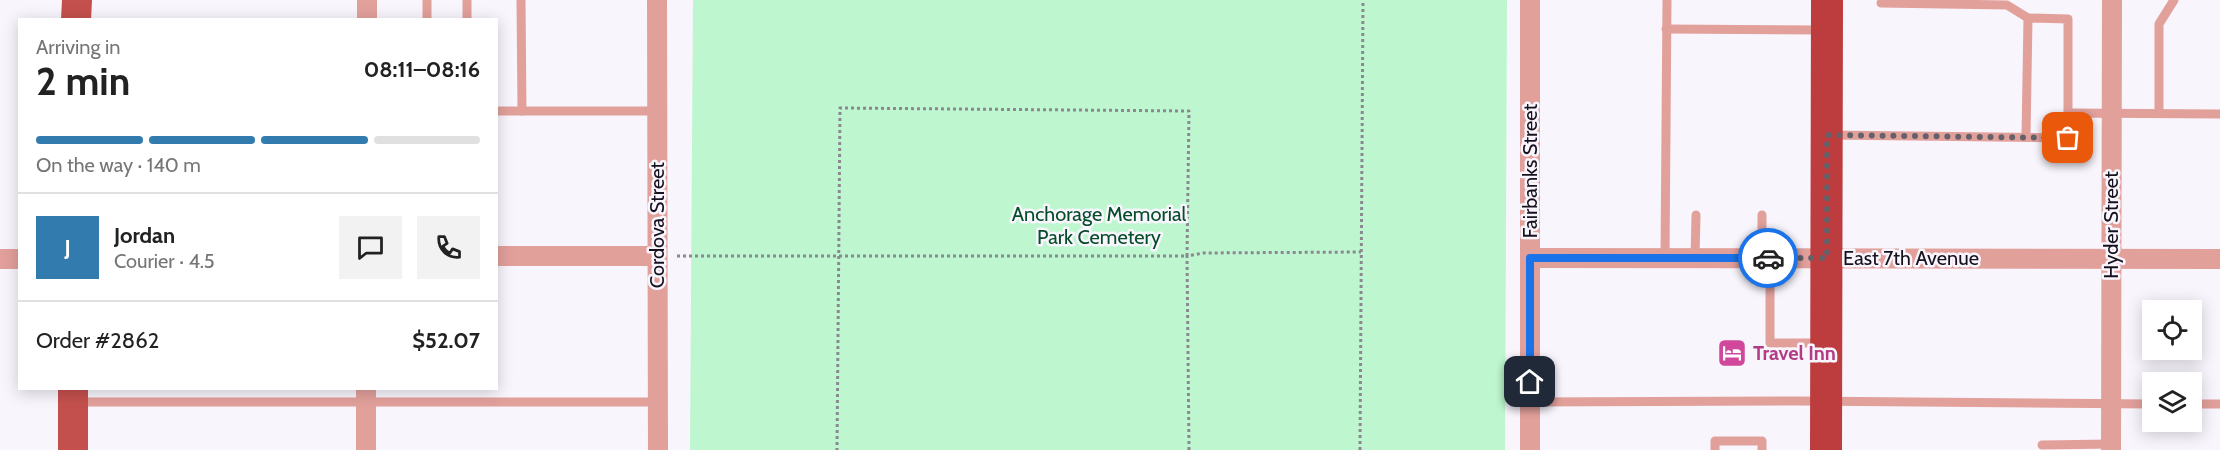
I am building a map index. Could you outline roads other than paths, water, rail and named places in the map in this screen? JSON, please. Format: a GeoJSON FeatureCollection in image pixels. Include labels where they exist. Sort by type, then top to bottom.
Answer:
{"type":"FeatureCollection","features":[{"type":"Feature","properties":{"kind":"highway"},"geometry":{"type":"LineString","coordinates":[[1826,450],[1827,15]]}},
{"type":"Feature","properties":{"kind":"main road"},"geometry":{"type":"LineString","coordinates":[[76,18],[77,0]]}},
{"type":"Feature","properties":{"kind":"main road"},"geometry":{"type":"LineString","coordinates":[[73,395],[73,450]]}},
{"type":"Feature","properties":{"kind":"street"},"geometry":{"type":"LineString","coordinates":[[367,0],[367,18]]}},
{"type":"Feature","properties":{"kind":"street","name":"Cordova Street"},"geometry":{"type":"LineString","coordinates":[[657,0],[658,450]]}},
{"type":"Feature","properties":{"kind":"street","name":"Fairbanks Street"},"geometry":{"type":"LineString","coordinates":[[1530,0],[1530,450]]}},
{"type":"Feature","properties":{"kind":"street","name":"Hyder Street"},"geometry":{"type":"LineString","coordinates":[[2111,447],[2112,0]]}},
{"type":"Feature","properties":{"kind":"street"},"geometry":{"type":"LineString","coordinates":[[498,256],[657,256]]}},
{"type":"Feature","properties":{"kind":"street","name":"East 7th Avenue"},"geometry":{"type":"LineString","coordinates":[[1530,258],[2220,259]]}},
{"type":"Feature","properties":{"kind":"street"},"geometry":{"type":"LineString","coordinates":[[0,259],[18,260]]}},
{"type":"Feature","properties":{"kind":"street"},"geometry":{"type":"LineString","coordinates":[[366,395],[366,450]]}},
{"type":"Feature","properties":{"kind":"lane"},"geometry":{"type":"LineString","coordinates":[[427,0],[427,18]]}},
{"type":"Feature","properties":{"kind":"lane"},"geometry":{"type":"LineString","coordinates":[[467,0],[467,18]]}},
{"type":"Feature","properties":{"kind":"lane"},"geometry":{"type":"LineString","coordinates":[[521,0],[522,111]]}},
{"type":"Feature","properties":{"kind":"lane"},"geometry":{"type":"LineString","coordinates":[[1665,258],[1666,0]]}},
{"type":"Feature","properties":{"kind":"lane"},"geometry":{"type":"LineString","coordinates":[[2159,114],[2159,24],[2174,0]]}},
{"type":"Feature","properties":{"kind":"lane"},"geometry":{"type":"LineString","coordinates":[[1827,135],[2068,138],[2068,19],[2028,18],[2007,5],[1881,3]]}},
{"type":"Feature","properties":{"kind":"lane"},"geometry":{"type":"LineString","coordinates":[[1666,29],[1827,15]]}},
{"type":"Feature","properties":{"kind":"lane"},"geometry":{"type":"LineString","coordinates":[[2026,137],[2028,18]]}},
{"type":"Feature","properties":{"kind":"lane"},"geometry":{"type":"LineString","coordinates":[[498,111],[657,111]]}},
{"type":"Feature","properties":{"kind":"lane"},"geometry":{"type":"LineString","coordinates":[[2068,113],[2220,114]]}},
{"type":"Feature","properties":{"kind":"lane"},"geometry":{"type":"LineString","coordinates":[[1695,258],[1696,215]]}},
{"type":"Feature","properties":{"kind":"lane"},"geometry":{"type":"LineString","coordinates":[[1762,215],[1770,343],[1826,343]]}},
{"type":"Feature","properties":{"kind":"lane"},"geometry":{"type":"LineString","coordinates":[[73,395],[366,395],[657,402]]}},
{"type":"Feature","properties":{"kind":"lane"},"geometry":{"type":"LineString","coordinates":[[1530,402],[1826,401],[2142,404]]}},
{"type":"Feature","properties":{"kind":"lane"},"geometry":{"type":"LineString","coordinates":[[2202,404],[2220,404]]}},
{"type":"Feature","properties":{"kind":"lane"},"geometry":{"type":"LineString","coordinates":[[1715,450],[1715,441],[1762,441],[1762,450]]}},
{"type":"Feature","properties":{"kind":"lane"},"geometry":{"type":"LineString","coordinates":[[2042,445],[2111,447]]}},
{"type":"Feature","properties":{"kind":"place","name":"Travel Inn"},"geometry":{"type":"Point","coordinates":[1732,353]}},
{"type":"Feature","properties":{"kind":"park label","name":"Anchorage Memorial Park Cemetery"},"geometry":{"type":"Point","coordinates":[1099,226]}}]}
